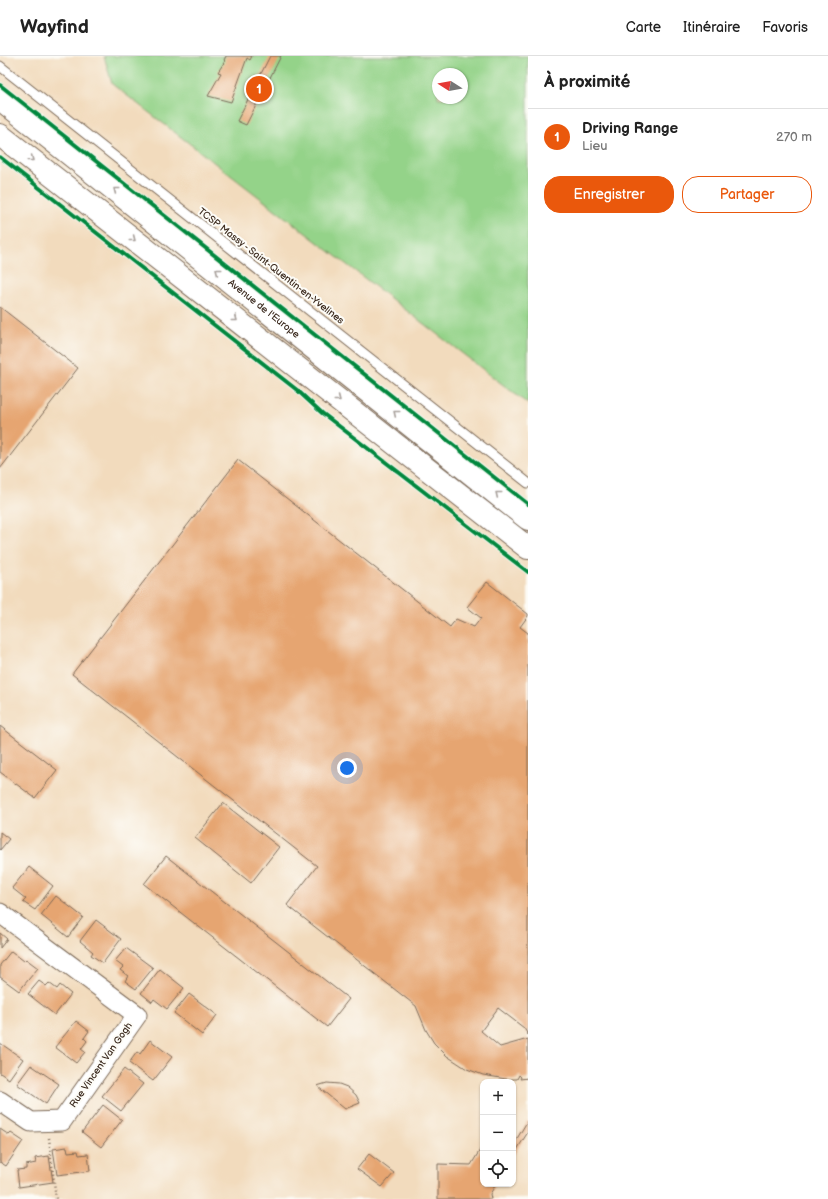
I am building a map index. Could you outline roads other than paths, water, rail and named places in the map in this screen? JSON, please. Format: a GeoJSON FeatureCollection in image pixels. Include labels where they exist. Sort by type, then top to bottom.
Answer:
{"type":"FeatureCollection","features":[{"type":"Feature","properties":{"kind":"main road","name":"Avenue de l'Europe"},"geometry":{"type":"LineString","coordinates":[[0,99],[528,519]]}},
{"type":"Feature","properties":{"kind":"main road"},"geometry":{"type":"LineString","coordinates":[[0,135],[528,548]]}},
{"type":"Feature","properties":{"kind":"street","name":"Rue Vincent Van Gogh"},"geometry":{"type":"LineString","coordinates":[[0,913],[137,1015],[62,1121],[31,1122],[0,1101]]}},
{"type":"Feature","properties":{"kind":"lane","name":"TCSP Massy - Saint-Quentin-en-Yvelines"},"geometry":{"type":"LineString","coordinates":[[0,66],[528,483]]}},
{"type":"Feature","properties":{"kind":"place","name":"Driving Range"},"geometry":{"type":"Point","coordinates":[259,89]}}]}
